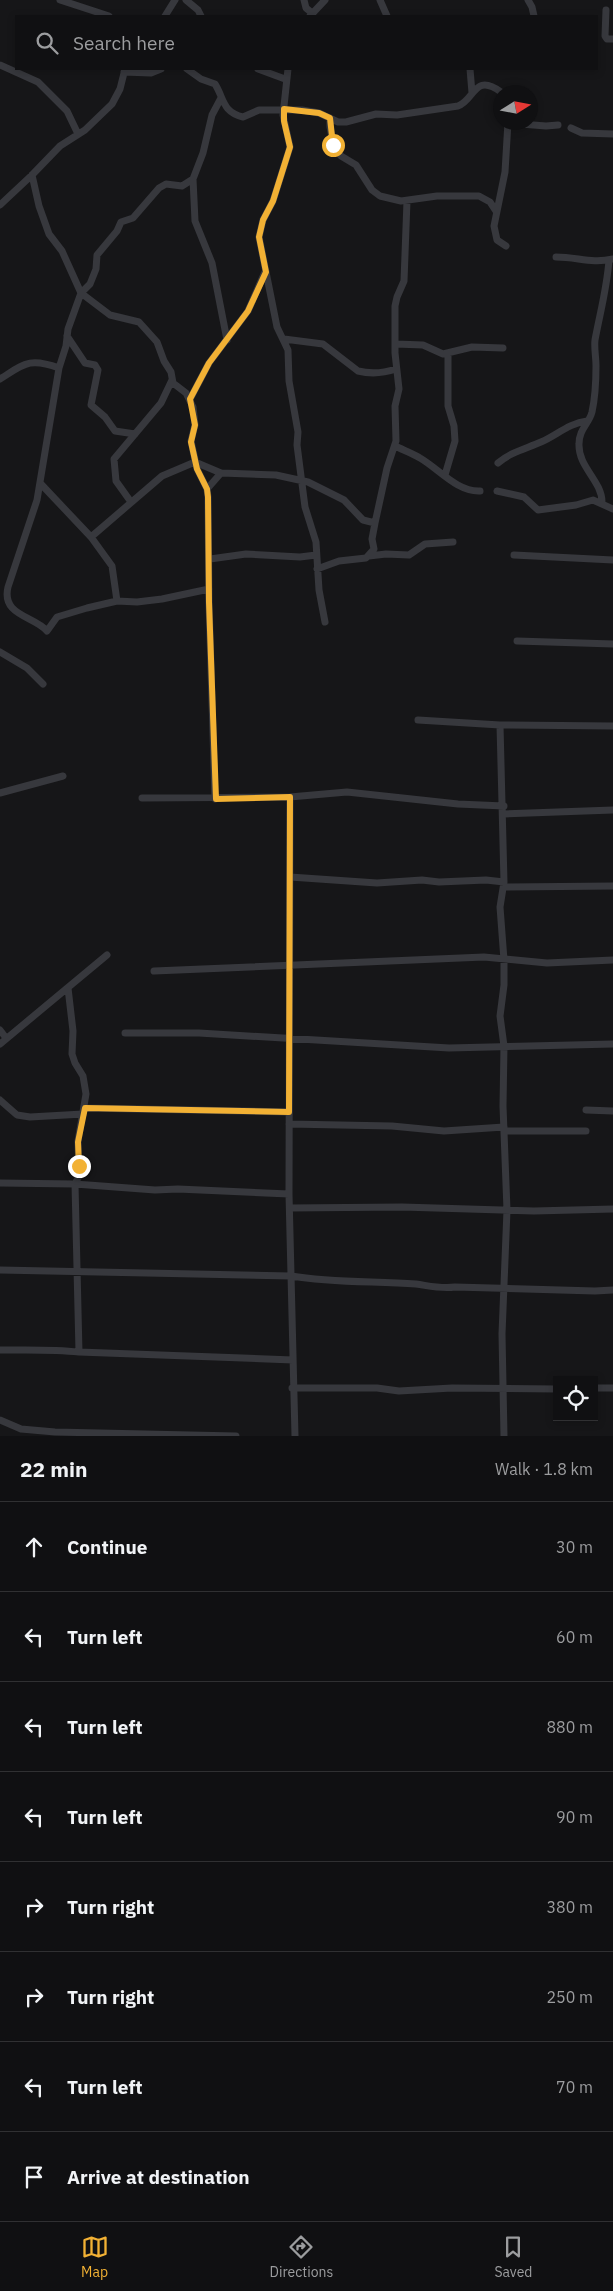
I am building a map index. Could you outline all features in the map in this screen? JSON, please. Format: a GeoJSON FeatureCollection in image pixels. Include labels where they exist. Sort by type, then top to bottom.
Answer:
{"type":"FeatureCollection","features":[{"type":"Feature","properties":{"kind":"street"},"geometry":{"type":"LineString","coordinates":[[60,0],[106,15]]}},
{"type":"Feature","properties":{"kind":"street"},"geometry":{"type":"LineString","coordinates":[[166,15],[175,0]]}},
{"type":"Feature","properties":{"kind":"street"},"geometry":{"type":"LineString","coordinates":[[186,0],[198,10],[200,15]]}},
{"type":"Feature","properties":{"kind":"street"},"geometry":{"type":"LineString","coordinates":[[304,0],[306,8],[311,15],[325,0]]}},
{"type":"Feature","properties":{"kind":"street"},"geometry":{"type":"LineString","coordinates":[[380,0],[387,15]]}},
{"type":"Feature","properties":{"kind":"street"},"geometry":{"type":"LineString","coordinates":[[528,0],[534,15]]}},
{"type":"Feature","properties":{"kind":"street"},"geometry":{"type":"LineString","coordinates":[[606,10],[605,36],[607,39],[613,39]]}},
{"type":"Feature","properties":{"kind":"street"},"geometry":{"type":"LineString","coordinates":[[0,65],[38,82],[67,111],[78,134]]}},
{"type":"Feature","properties":{"kind":"street"},"geometry":{"type":"LineString","coordinates":[[1,202],[32,175],[60,146],[85,130],[112,104],[120,89],[125,70],[151,73],[159,70]]}},
{"type":"Feature","properties":{"kind":"street"},"geometry":{"type":"LineString","coordinates":[[188,70],[201,79],[215,84],[227,108],[243,117],[259,110],[284,109],[319,113],[338,122],[346,122],[376,114],[397,115],[463,105],[477,87],[493,88]]}},
{"type":"Feature","properties":{"kind":"street"},"geometry":{"type":"LineString","coordinates":[[261,70],[285,79]]}},
{"type":"Feature","properties":{"kind":"street"},"geometry":{"type":"LineString","coordinates":[[288,70],[285,79],[284,121],[290,147],[273,201],[263,220],[259,237],[277,327],[288,350],[289,381],[298,432],[305,507],[314,534],[325,622]]}},
{"type":"Feature","properties":{"kind":"street"},"geometry":{"type":"LineString","coordinates":[[470,70],[472,93]]}},
{"type":"Feature","properties":{"kind":"street"},"geometry":{"type":"LineString","coordinates":[[221,98],[212,115],[203,153],[193,179],[195,221],[212,263],[227,340]]}},
{"type":"Feature","properties":{"kind":"street"},"geometry":{"type":"LineString","coordinates":[[330,118],[334,148],[358,166],[372,190],[391,199],[407,201],[418,197],[479,196],[490,202],[496,210]]}},
{"type":"Feature","properties":{"kind":"street"},"geometry":{"type":"LineString","coordinates":[[538,125],[558,125]]}},
{"type":"Feature","properties":{"kind":"street"},"geometry":{"type":"LineString","coordinates":[[571,128],[582,133],[613,134]]}},
{"type":"Feature","properties":{"kind":"street"},"geometry":{"type":"LineString","coordinates":[[506,246],[497,240],[494,230],[496,210],[505,172],[508,130]]}},
{"type":"Feature","properties":{"kind":"street"},"geometry":{"type":"LineString","coordinates":[[32,175],[39,206],[49,234],[62,251],[81,293],[110,315],[132,319],[146,328],[157,342],[164,361],[171,372],[172,380],[161,403],[115,456],[114,462],[118,484],[131,502]]}},
{"type":"Feature","properties":{"kind":"street"},"geometry":{"type":"LineString","coordinates":[[193,179],[182,186],[166,184],[159,188],[133,218],[121,222],[117,231],[97,255],[96,269],[88,287],[81,293],[67,336],[59,368],[37,500],[8,587],[8,600],[11,606],[23,617],[39,624],[47,632],[61,615],[117,601],[137,602],[209,590]]}},
{"type":"Feature","properties":{"kind":"street"},"geometry":{"type":"LineString","coordinates":[[369,556],[374,549],[372,539],[375,523],[387,468],[395,446],[397,418],[395,408],[400,389],[396,369],[396,306],[397,297],[404,281],[407,201]]}},
{"type":"Feature","properties":{"kind":"street"},"geometry":{"type":"LineString","coordinates":[[556,257],[574,257],[592,262],[611,260],[595,341],[596,366],[592,412],[586,421],[579,439],[582,461],[588,468],[601,493],[602,502]]}},
{"type":"Feature","properties":{"kind":"street"},"geometry":{"type":"LineString","coordinates":[[190,399],[209,363],[248,311],[266,272]]}},
{"type":"Feature","properties":{"kind":"street"},"geometry":{"type":"LineString","coordinates":[[67,336],[85,362],[97,367],[98,372],[90,402],[93,407],[104,415],[115,431],[135,434]]}},
{"type":"Feature","properties":{"kind":"street"},"geometry":{"type":"LineString","coordinates":[[284,339],[324,344],[358,371],[384,372],[396,369]]}},
{"type":"Feature","properties":{"kind":"street"},"geometry":{"type":"LineString","coordinates":[[396,344],[423,345],[443,354],[472,347],[503,348]]}},
{"type":"Feature","properties":{"kind":"street"},"geometry":{"type":"LineString","coordinates":[[445,475],[455,441],[454,426],[448,406],[448,354]]}},
{"type":"Feature","properties":{"kind":"street"},"geometry":{"type":"LineString","coordinates":[[0,379],[22,364],[48,364],[59,368]]}},
{"type":"Feature","properties":{"kind":"street"},"geometry":{"type":"LineString","coordinates":[[172,380],[190,399],[195,420],[191,438],[195,462],[207,489],[216,799]]}},
{"type":"Feature","properties":{"kind":"street"},"geometry":{"type":"LineString","coordinates":[[498,463],[520,449],[539,443],[569,425],[586,421]]}},
{"type":"Feature","properties":{"kind":"street"},"geometry":{"type":"LineString","coordinates":[[395,446],[419,456],[464,488],[480,491]]}},
{"type":"Feature","properties":{"kind":"street"},"geometry":{"type":"LineString","coordinates":[[90,536],[162,476],[195,462],[222,473],[276,475],[308,482],[344,500],[359,518],[366,522],[375,523]]}},
{"type":"Feature","properties":{"kind":"street"},"geometry":{"type":"LineString","coordinates":[[207,489],[222,473]]}},
{"type":"Feature","properties":{"kind":"street"},"geometry":{"type":"LineString","coordinates":[[40,483],[90,536],[112,566],[117,601]]}},
{"type":"Feature","properties":{"kind":"street"},"geometry":{"type":"LineString","coordinates":[[497,491],[524,497],[538,510],[576,505],[589,500],[602,502],[613,509]]}},
{"type":"Feature","properties":{"kind":"street"},"geometry":{"type":"LineString","coordinates":[[317,569],[339,561],[369,556],[386,554],[408,555],[425,544],[453,542]]}},
{"type":"Feature","properties":{"kind":"street"},"geometry":{"type":"LineString","coordinates":[[210,559],[246,554],[300,557],[316,555]]}},
{"type":"Feature","properties":{"kind":"street"},"geometry":{"type":"LineString","coordinates":[[514,555],[613,560]]}},
{"type":"Feature","properties":{"kind":"street"},"geometry":{"type":"LineString","coordinates":[[517,641],[613,644]]}},
{"type":"Feature","properties":{"kind":"street"},"geometry":{"type":"LineString","coordinates":[[0,652],[27,668],[43,684]]}},
{"type":"Feature","properties":{"kind":"street"},"geometry":{"type":"LineString","coordinates":[[418,720],[500,725],[613,726]]}},
{"type":"Feature","properties":{"kind":"street"},"geometry":{"type":"LineString","coordinates":[[500,725],[504,810],[504,884],[500,907],[504,960],[504,985],[500,1016],[504,1046],[506,1210],[503,1288],[504,1436]]}},
{"type":"Feature","properties":{"kind":"street"},"geometry":{"type":"LineString","coordinates":[[0,793],[63,776]]}},
{"type":"Feature","properties":{"kind":"street"},"geometry":{"type":"LineString","coordinates":[[142,798],[290,797],[348,792],[504,810],[613,810]]}},
{"type":"Feature","properties":{"kind":"street"},"geometry":{"type":"LineString","coordinates":[[290,797],[289,1194],[292,1276],[292,1388],[295,1436]]}},
{"type":"Feature","properties":{"kind":"street"},"geometry":{"type":"LineString","coordinates":[[290,877],[377,883],[422,880],[439,882],[486,880],[504,884],[613,886]]}},
{"type":"Feature","properties":{"kind":"street"},"geometry":{"type":"LineString","coordinates":[[0,1044],[107,955]]}},
{"type":"Feature","properties":{"kind":"street"},"geometry":{"type":"LineString","coordinates":[[154,970],[476,957],[547,963],[613,960]]}},
{"type":"Feature","properties":{"kind":"street"},"geometry":{"type":"LineString","coordinates":[[68,988],[73,1031],[72,1054],[75,1063],[84,1076],[86,1094],[78,1142],[79,1176],[75,1184],[79,1352]]}},
{"type":"Feature","properties":{"kind":"street"},"geometry":{"type":"LineString","coordinates":[[0,1030],[6,1038]]}},
{"type":"Feature","properties":{"kind":"street"},"geometry":{"type":"LineString","coordinates":[[125,1033],[198,1033],[449,1048],[613,1044]]}},
{"type":"Feature","properties":{"kind":"street"},"geometry":{"type":"LineString","coordinates":[[0,1100],[17,1115],[30,1117],[84,1111],[289,1112]]}},
{"type":"Feature","properties":{"kind":"street"},"geometry":{"type":"LineString","coordinates":[[586,1110],[613,1111]]}},
{"type":"Feature","properties":{"kind":"street"},"geometry":{"type":"LineString","coordinates":[[289,1124],[392,1126],[444,1130],[586,1131]]}},
{"type":"Feature","properties":{"kind":"street"},"geometry":{"type":"LineString","coordinates":[[0,1183],[75,1184],[155,1190],[178,1189],[289,1194]]}},
{"type":"Feature","properties":{"kind":"street"},"geometry":{"type":"LineString","coordinates":[[290,1208],[613,1209]]}},
{"type":"Feature","properties":{"kind":"street"},"geometry":{"type":"LineString","coordinates":[[0,1270],[292,1276],[324,1281],[417,1284],[441,1288],[613,1290]]}},
{"type":"Feature","properties":{"kind":"street"},"geometry":{"type":"LineString","coordinates":[[0,1350],[44,1351],[53,1349],[79,1352],[293,1360]]}},
{"type":"Feature","properties":{"kind":"street"},"geometry":{"type":"LineString","coordinates":[[292,1388],[377,1388],[399,1391],[452,1388],[553,1389]]}},
{"type":"Feature","properties":{"kind":"street"},"geometry":{"type":"LineString","coordinates":[[598,1388],[613,1388]]}},
{"type":"Feature","properties":{"kind":"street"},"geometry":{"type":"LineString","coordinates":[[0,1420],[21,1429],[55,1432],[236,1436]]}},
{"type":"Feature","properties":{"kind":"route"},"geometry":{"type":"LineString","coordinates":[[79,1166],[78,1142],[85,1108],[289,1112],[290,797],[216,799],[209,602],[208,497],[207,489],[197,469],[191,442],[195,425],[190,399],[209,363],[248,311],[266,272],[259,237],[263,220],[273,201],[290,147],[283,115],[284,109],[319,113],[330,118],[333,145]]}}]}
